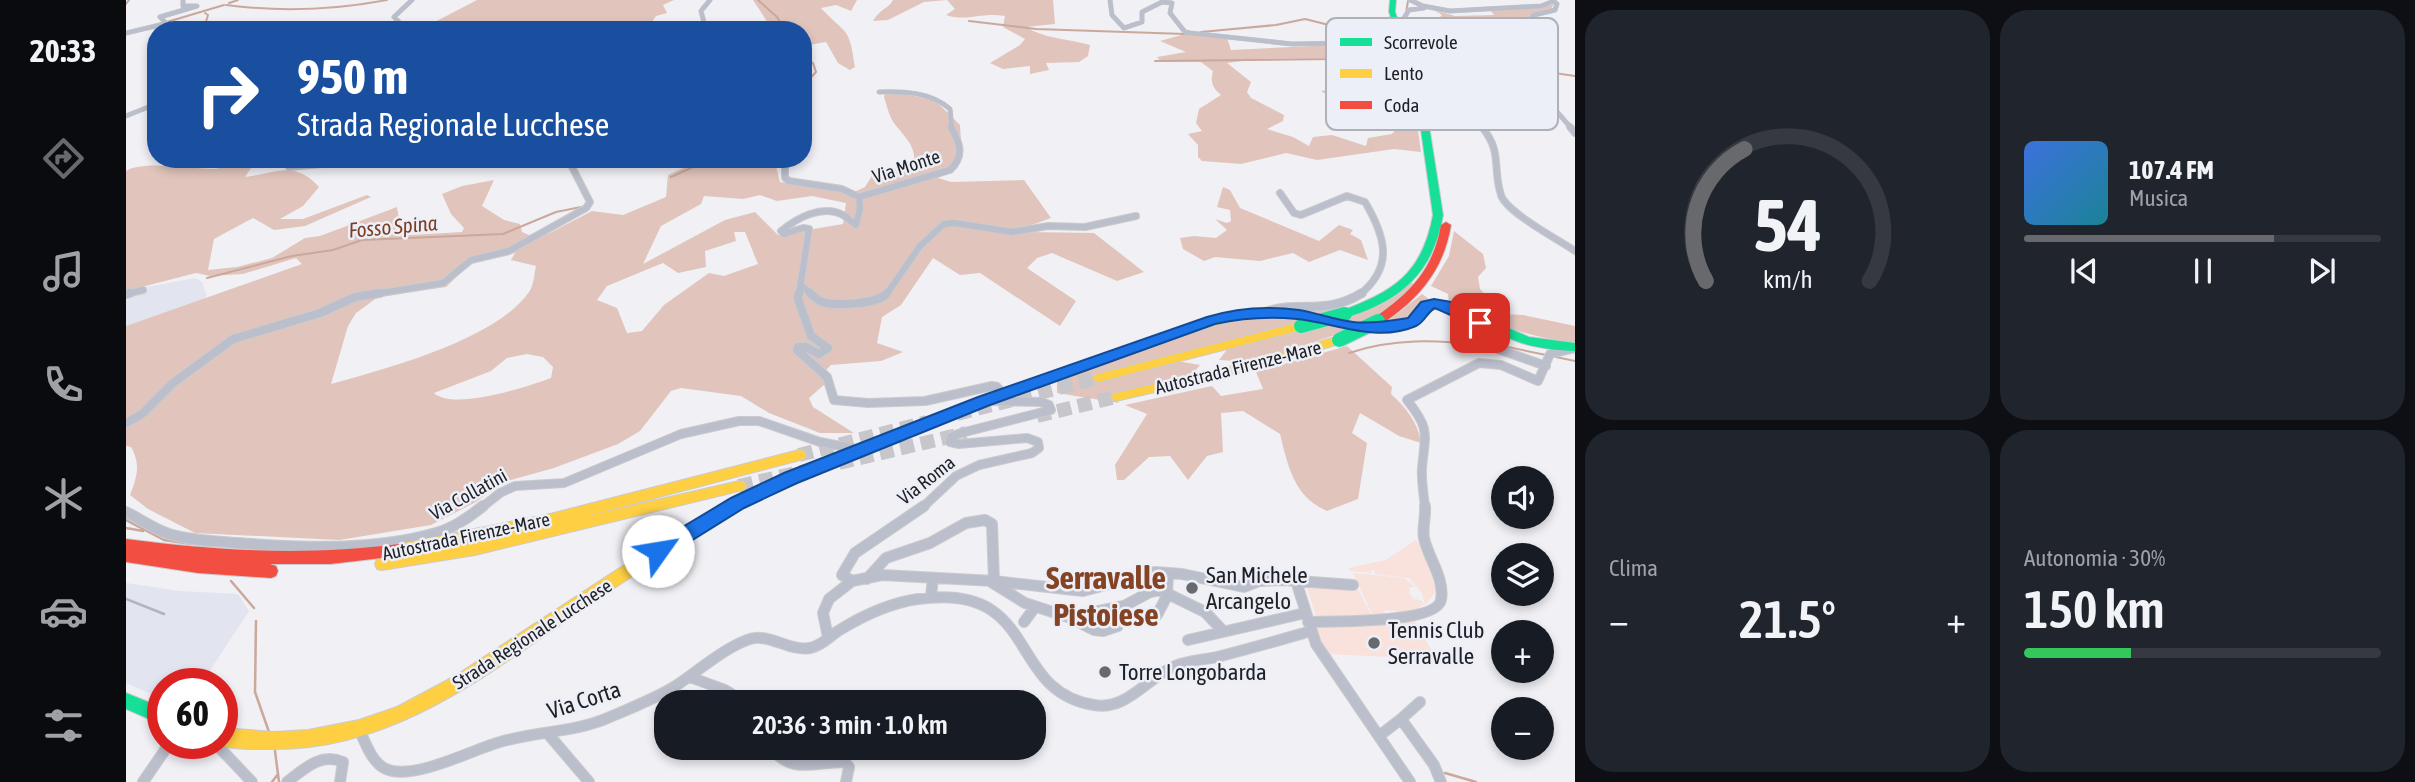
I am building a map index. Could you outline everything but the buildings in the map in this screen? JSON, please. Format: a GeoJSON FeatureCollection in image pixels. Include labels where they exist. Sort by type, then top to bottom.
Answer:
{"type":"FeatureCollection","features":[{"type":"Feature","properties":{"kind":"main road","name":"Autostrada Firenze-Mare"},"geometry":{"type":"LineString","coordinates":[[1395,0],[1392,12],[1395,18]]}},
{"type":"Feature","properties":{"kind":"main road","name":"Autostrada Firenze-Mare"},"geometry":{"type":"LineString","coordinates":[[1395,0],[1400,18]]}},
{"type":"Feature","properties":{"kind":"main road","name":"Autostrada Firenze-Mare"},"geometry":{"type":"LineString","coordinates":[[1098,378],[1345,314],[1374,304],[1404,284],[1429,253],[1438,228],[1425,130]]}},
{"type":"Feature","properties":{"kind":"main road","name":"Autostrada Firenze-Mare"},"geometry":{"type":"LineString","coordinates":[[1116,397],[1260,363],[1339,340],[1378,321],[1402,305],[1432,273],[1446,230],[1446,210],[1432,130]]}},
{"type":"Feature","properties":{"kind":"main road","name":"Strada Regionale Lucchese"},"geometry":{"type":"LineString","coordinates":[[238,740],[289,742],[359,729],[402,714],[450,689],[658,551],[738,503],[790,478],[984,401],[1212,320],[1237,314],[1262,313],[1300,315],[1354,327],[1380,327],[1412,322],[1426,306],[1434,303],[1446,305],[1480,323],[1522,338],[1575,347]]}},
{"type":"Feature","properties":{"kind":"main road","name":"Autostrada Firenze-Mare"},"geometry":{"type":"LineString","coordinates":[[126,545],[186,555],[261,561],[330,560],[394,553],[486,536],[799,455]]}},
{"type":"Feature","properties":{"kind":"main road","name":"Autostrada Firenze-Mare"},"geometry":{"type":"LineString","coordinates":[[126,556],[177,565],[251,571],[389,564],[475,549],[739,486]]}},
{"type":"Feature","properties":{"kind":"main road"},"geometry":{"type":"LineString","coordinates":[[126,701],[147,710]]}},
{"type":"Feature","properties":{"kind":"street"},"geometry":{"type":"LineString","coordinates":[[164,21],[160,17],[197,6],[183,6],[183,0]]}},
{"type":"Feature","properties":{"kind":"street"},"geometry":{"type":"LineString","coordinates":[[398,21],[394,17],[412,0]]}},
{"type":"Feature","properties":{"kind":"street"},"geometry":{"type":"LineString","coordinates":[[704,21],[701,11],[710,0]]}},
{"type":"Feature","properties":{"kind":"street"},"geometry":{"type":"LineString","coordinates":[[1110,0],[1112,15],[1124,28],[1139,25],[1142,22],[1142,12],[1165,1],[1172,3],[1170,13],[1183,30],[1190,33],[1283,43],[1326,43]]}},
{"type":"Feature","properties":{"kind":"street"},"geometry":{"type":"LineString","coordinates":[[1410,0],[1430,8],[1456,12],[1513,5],[1546,6],[1553,0],[1557,4],[1555,10],[1531,18]]}},
{"type":"Feature","properties":{"kind":"street"},"geometry":{"type":"LineString","coordinates":[[1405,18],[1410,10],[1430,8]]}},
{"type":"Feature","properties":{"kind":"street"},"geometry":{"type":"LineString","coordinates":[[126,33],[147,28]]}},
{"type":"Feature","properties":{"kind":"street","name":"Via Monte"},"geometry":{"type":"LineString","coordinates":[[879,92],[898,91],[944,102],[950,109],[948,126],[961,146],[959,158],[952,169],[937,176],[913,180],[859,197],[860,208],[856,225],[843,215],[824,210],[800,219],[780,231],[784,234],[800,228],[808,229],[798,299],[809,333],[828,348],[819,354],[804,346],[798,347],[797,350],[827,377],[834,400],[868,403],[932,400],[989,386],[997,387],[1003,394]]}},
{"type":"Feature","properties":{"kind":"street"},"geometry":{"type":"LineString","coordinates":[[126,116],[147,108]]}},
{"type":"Feature","properties":{"kind":"street"},"geometry":{"type":"LineString","coordinates":[[1558,113],[1575,133]]}},
{"type":"Feature","properties":{"kind":"street"},"geometry":{"type":"LineString","coordinates":[[1484,130],[1494,142],[1501,197],[1514,210],[1575,251]]}},
{"type":"Feature","properties":{"kind":"street"},"geometry":{"type":"LineString","coordinates":[[126,423],[142,414],[173,383],[233,339],[320,313],[355,298],[443,283],[471,260],[509,251],[589,205],[590,201],[573,168]]}},
{"type":"Feature","properties":{"kind":"street"},"geometry":{"type":"LineString","coordinates":[[785,168],[785,178],[789,181],[842,188],[859,197]]}},
{"type":"Feature","properties":{"kind":"street"},"geometry":{"type":"LineString","coordinates":[[1262,313],[1273,309],[1322,308],[1361,296],[1380,272],[1384,262],[1381,230],[1366,202],[1347,196],[1301,215],[1294,213],[1280,192]]}},
{"type":"Feature","properties":{"kind":"street"},"geometry":{"type":"LineString","coordinates":[[800,284],[821,302],[869,303],[884,298],[920,246],[944,224],[1012,232],[1048,226],[1085,226],[1136,216]]}},
{"type":"Feature","properties":{"kind":"street"},"geometry":{"type":"LineString","coordinates":[[126,294],[143,290]]}},
{"type":"Feature","properties":{"kind":"street"},"geometry":{"type":"LineString","coordinates":[[1484,344],[1546,366]]}},
{"type":"Feature","properties":{"kind":"street"},"geometry":{"type":"LineString","coordinates":[[1188,640],[1223,631],[1308,622],[1407,618],[1436,608],[1441,601],[1441,589],[1423,533],[1426,520],[1422,470],[1427,438],[1418,414],[1407,400],[1479,363],[1501,365],[1538,381],[1552,352],[1575,347]]}},
{"type":"Feature","properties":{"kind":"street","name":"Via Roma"},"geometry":{"type":"LineString","coordinates":[[852,582],[845,579],[842,573],[853,556],[923,507],[956,476],[979,465],[1032,453],[1039,448],[1038,442],[1027,438],[959,444],[950,442],[950,438],[961,433],[1051,410],[1048,404],[1037,402],[984,401]]}},
{"type":"Feature","properties":{"kind":"street","name":"Via Collatini"},"geometry":{"type":"LineString","coordinates":[[126,512],[166,534],[189,539],[293,547],[347,546],[409,539],[439,532],[465,520],[500,493],[514,486],[564,482],[681,434],[739,421],[759,421],[820,442],[861,450]]}},
{"type":"Feature","properties":{"kind":"street"},"geometry":{"type":"LineString","coordinates":[[867,579],[886,558],[930,543],[966,523],[990,520],[991,581]]}},
{"type":"Feature","properties":{"kind":"street"},"geometry":{"type":"LineString","coordinates":[[828,637],[824,607],[834,594],[852,582],[894,574],[1088,591],[1146,572],[1168,573],[1241,587],[1264,581],[1296,580],[1353,585]]}},
{"type":"Feature","properties":{"kind":"street"},"geometry":{"type":"LineString","coordinates":[[1157,615],[1168,594],[1168,573]]}},
{"type":"Feature","properties":{"kind":"street"},"geometry":{"type":"LineString","coordinates":[[931,597],[933,578]]}},
{"type":"Feature","properties":{"kind":"street"},"geometry":{"type":"LineString","coordinates":[[1296,580],[1308,622],[1338,678],[1410,782]]}},
{"type":"Feature","properties":{"kind":"street"},"geometry":{"type":"LineString","coordinates":[[991,581],[1035,607],[1068,617],[1094,630],[1103,631],[1118,626]]}},
{"type":"Feature","properties":{"kind":"street"},"geometry":{"type":"LineString","coordinates":[[1068,617],[1124,606],[1153,591],[1168,594],[1205,612],[1223,631]]}},
{"type":"Feature","properties":{"kind":"street","name":"Via Corta"},"geometry":{"type":"LineString","coordinates":[[359,729],[379,765],[398,772],[441,764],[502,741],[573,730],[615,715],[667,691],[750,638],[765,638],[807,648],[819,644],[885,606],[902,600],[931,597],[978,603],[995,611],[1019,638],[1039,677],[1049,688],[1073,700],[1100,706],[1110,705],[1129,696],[1177,665],[1308,622]]}},
{"type":"Feature","properties":{"kind":"street"},"geometry":{"type":"LineString","coordinates":[[1024,622],[1035,607]]}},
{"type":"Feature","properties":{"kind":"street"},"geometry":{"type":"LineString","coordinates":[[690,677],[725,690]]}},
{"type":"Feature","properties":{"kind":"street"},"geometry":{"type":"LineString","coordinates":[[1379,736],[1420,702]]}},
{"type":"Feature","properties":{"kind":"street"},"geometry":{"type":"LineString","coordinates":[[1401,719],[1434,765],[1441,782]]}},
{"type":"Feature","properties":{"kind":"street"},"geometry":{"type":"LineString","coordinates":[[549,735],[589,782]]}},
{"type":"Feature","properties":{"kind":"street"},"geometry":{"type":"LineString","coordinates":[[287,782],[312,764],[330,758],[343,762],[340,782]]}},
{"type":"Feature","properties":{"kind":"street"},"geometry":{"type":"LineString","coordinates":[[143,782],[159,759]]}},
{"type":"Feature","properties":{"kind":"street"},"geometry":{"type":"LineString","coordinates":[[230,759],[252,782]]}},
{"type":"Feature","properties":{"kind":"street"},"geometry":{"type":"LineString","coordinates":[[783,760],[794,766],[829,761],[845,762],[849,767],[846,782]]}},
{"type":"Feature","properties":{"kind":"shaded area"},"geometry":{"type":"Polygon","coordinates":[[[477,0],[674,0],[663,5],[667,13],[656,16],[652,21],[437,21],[477,0]]]}},
{"type":"Feature","properties":{"kind":"shaded area"},"geometry":{"type":"Polygon","coordinates":[[[753,0],[857,0],[851,11],[836,5],[821,8],[846,32],[855,67],[850,70],[838,63],[826,42],[812,44],[812,21],[767,21],[753,0]]]}},
{"type":"Feature","properties":{"kind":"shaded area"},"geometry":{"type":"Polygon","coordinates":[[[893,0],[947,0],[924,2],[888,20],[873,21],[893,0]]]}},
{"type":"Feature","properties":{"kind":"shaded area"},"geometry":{"type":"Polygon","coordinates":[[[947,0],[1053,0],[1055,24],[1026,27],[1049,36],[1090,45],[1088,56],[1079,62],[1046,63],[1049,70],[1030,74],[1030,66],[1003,69],[990,63],[1020,45],[1025,39],[1003,27],[1005,16],[960,18],[946,15],[955,9],[947,0]]]}},
{"type":"Feature","properties":{"kind":"shaded area"},"geometry":{"type":"Polygon","coordinates":[[[1554,4],[1551,9],[1533,13],[1526,18],[1439,18],[1442,15],[1434,10],[1455,16],[1494,15],[1490,10],[1554,4]]]}},
{"type":"Feature","properties":{"kind":"shaded area"},"geometry":{"type":"Polygon","coordinates":[[[1185,34],[1227,38],[1231,50],[1326,45],[1326,58],[1257,59],[1227,63],[1251,82],[1247,92],[1251,98],[1284,115],[1283,121],[1267,129],[1293,137],[1309,146],[1313,137],[1332,135],[1366,146],[1368,138],[1392,134],[1395,130],[1418,130],[1421,152],[1394,149],[1317,160],[1286,153],[1241,164],[1202,161],[1198,157],[1198,145],[1188,134],[1202,131],[1196,123],[1199,109],[1221,95],[1213,85],[1213,71],[1201,62],[1161,62],[1157,57],[1186,52],[1160,41],[1185,34]]]}},
{"type":"Feature","properties":{"kind":"shaded area"},"geometry":{"type":"Polygon","coordinates":[[[901,93],[936,101],[960,125],[962,157],[954,170],[938,178],[951,182],[1024,180],[1051,218],[1026,227],[1026,232],[1094,233],[1144,272],[1117,281],[1052,253],[1037,258],[1027,268],[1076,301],[1060,326],[980,273],[960,275],[933,258],[901,305],[882,317],[877,343],[903,352],[881,361],[831,365],[824,372],[825,384],[809,398],[813,407],[854,433],[820,433],[769,413],[741,396],[681,388],[671,391],[640,431],[618,444],[554,468],[503,482],[476,502],[431,525],[339,540],[195,533],[148,509],[130,495],[137,465],[131,447],[126,446],[126,326],[302,264],[296,258],[243,274],[210,276],[196,273],[126,291],[126,171],[147,166],[251,168],[245,177],[285,170],[302,173],[319,187],[303,206],[280,219],[303,219],[367,195],[371,197],[305,226],[274,230],[253,218],[214,239],[208,270],[237,267],[272,258],[305,238],[320,236],[397,207],[401,232],[411,235],[462,232],[464,228],[451,214],[442,194],[462,186],[494,180],[482,206],[504,220],[520,224],[522,232],[529,235],[548,234],[592,211],[623,215],[666,197],[668,175],[683,168],[776,168],[780,182],[852,193],[865,187],[875,171],[914,167],[912,148],[894,123],[885,94],[901,93]],[[760,195],[743,199],[704,196],[701,204],[661,226],[643,264],[725,220],[755,212],[778,235],[843,224],[846,203],[812,196],[777,201],[760,195]],[[734,232],[736,241],[705,251],[706,267],[678,273],[663,263],[607,286],[597,300],[617,308],[627,333],[642,331],[664,305],[709,273],[724,276],[758,264],[745,232],[734,232]],[[515,253],[473,261],[446,287],[378,297],[356,313],[348,326],[331,384],[409,361],[492,325],[513,309],[529,292],[533,283],[536,266],[511,260],[515,253]],[[527,354],[507,358],[491,371],[434,393],[443,398],[473,399],[551,378],[553,367],[543,357],[527,354]]]}},
{"type":"Feature","properties":{"kind":"shaded area"},"geometry":{"type":"Polygon","coordinates":[[[1223,187],[1230,190],[1240,208],[1319,241],[1339,225],[1353,230],[1350,234],[1361,240],[1368,260],[1340,250],[1309,262],[1293,253],[1260,261],[1215,257],[1204,261],[1183,249],[1180,238],[1216,238],[1227,230],[1215,219],[1227,223],[1231,221],[1230,210],[1217,207],[1223,187]]]}},
{"type":"Feature","properties":{"kind":"shaded area"},"geometry":{"type":"Polygon","coordinates":[[[1454,231],[1483,254],[1486,268],[1478,277],[1480,289],[1504,314],[1523,315],[1575,326],[1575,343],[1525,333],[1449,304],[1448,294],[1431,286],[1449,256],[1454,231]]]}},
{"type":"Feature","properties":{"kind":"shaded area"},"geometry":{"type":"Polygon","coordinates":[[[195,278],[202,282],[207,296],[204,299],[126,326],[126,291],[195,278]]]}},
{"type":"Feature","properties":{"kind":"shaded area"},"geometry":{"type":"Polygon","coordinates":[[[1411,283],[1418,285],[1370,323],[1387,322],[1422,294],[1429,299],[1425,300],[1412,318],[1400,323],[1368,326],[1288,310],[1329,310],[1346,317],[1387,300],[1411,283]]]}},
{"type":"Feature","properties":{"kind":"shaded area"},"geometry":{"type":"Polygon","coordinates":[[[1271,316],[1354,329],[1251,362],[1219,360],[1229,347],[1304,327],[1299,322],[1094,375],[1177,361],[1200,365],[1191,376],[1114,396],[1119,403],[1057,393],[1057,377],[1232,318],[1271,316]]]}},
{"type":"Feature","properties":{"kind":"shaded area"},"geometry":{"type":"Polygon","coordinates":[[[1347,346],[1392,387],[1391,394],[1410,416],[1421,443],[1399,436],[1360,413],[1352,433],[1367,443],[1358,499],[1327,511],[1316,505],[1307,498],[1294,479],[1280,434],[1243,411],[1221,413],[1223,452],[1207,456],[1188,480],[1170,456],[1149,457],[1124,480],[1117,480],[1115,465],[1147,414],[1125,405],[1212,386],[1221,396],[1263,389],[1256,372],[1347,346]]]}},
{"type":"Feature","properties":{"kind":"shaded area"},"geometry":{"type":"Polygon","coordinates":[[[1416,540],[1423,547],[1436,591],[1425,605],[1422,593],[1409,578],[1375,574],[1374,570],[1371,570],[1372,573],[1350,571],[1349,568],[1386,560],[1416,540]]]}},
{"type":"Feature","properties":{"kind":"shaded area"},"geometry":{"type":"Polygon","coordinates":[[[1353,573],[1404,578],[1415,587],[1410,587],[1409,593],[1424,604],[1409,611],[1384,610],[1385,614],[1373,616],[1353,573]]]}},
{"type":"Feature","properties":{"kind":"shaded area"},"geometry":{"type":"Polygon","coordinates":[[[126,583],[180,591],[238,594],[249,611],[212,668],[147,668],[147,692],[126,683],[126,583]]]}},
{"type":"Feature","properties":{"kind":"shaded area"},"geometry":{"type":"Polygon","coordinates":[[[1300,584],[1358,590],[1373,618],[1317,619],[1307,588],[1301,587],[1300,584]]]}},
{"type":"Feature","properties":{"kind":"shaded area","name":"Tennis Club Serravalle"},"geometry":{"type":"Polygon","coordinates":[[[1414,620],[1433,653],[1392,657],[1327,654],[1314,626],[1414,620]]]}},
{"type":"Feature","properties":{"kind":"waterway"},"geometry":{"type":"LineString","coordinates":[[126,4],[129,0]]}},
{"type":"Feature","properties":{"kind":"waterway"},"geometry":{"type":"LineString","coordinates":[[229,3],[238,0]]}},
{"type":"Feature","properties":{"kind":"waterway"},"geometry":{"type":"LineString","coordinates":[[226,5],[307,9],[387,0]]}},
{"type":"Feature","properties":{"kind":"waterway","name":"Fosso Spina"},"geometry":{"type":"LineString","coordinates":[[758,0],[779,21]]}},
{"type":"Feature","properties":{"kind":"waterway"},"geometry":{"type":"LineString","coordinates":[[1406,13],[1408,1]]}},
{"type":"Feature","properties":{"kind":"waterway"},"geometry":{"type":"LineString","coordinates":[[170,21],[224,5]]}},
{"type":"Feature","properties":{"kind":"waterway"},"geometry":{"type":"LineString","coordinates":[[205,13],[208,15],[206,21]]}},
{"type":"Feature","properties":{"kind":"waterway"},"geometry":{"type":"LineString","coordinates":[[1201,32],[1276,25],[1305,19],[1326,24]]}},
{"type":"Feature","properties":{"kind":"waterway"},"geometry":{"type":"LineString","coordinates":[[969,21],[1036,29],[1185,34]]}},
{"type":"Feature","properties":{"kind":"waterway"},"geometry":{"type":"LineString","coordinates":[[1155,61],[1326,59]]}},
{"type":"Feature","properties":{"kind":"waterway","name":"Fosso Spina"},"geometry":{"type":"LineString","coordinates":[[812,62],[816,72],[812,76]]}},
{"type":"Feature","properties":{"kind":"waterway"},"geometry":{"type":"LineString","coordinates":[[1558,73],[1575,76]]}},
{"type":"Feature","properties":{"kind":"waterway","name":"Fosso Spina"},"geometry":{"type":"LineString","coordinates":[[671,177],[691,168]]}},
{"type":"Feature","properties":{"kind":"waterway","name":"Fosso Spina"},"geometry":{"type":"LineString","coordinates":[[207,278],[292,256],[333,250],[362,240],[503,234],[556,212],[581,207]]}},
{"type":"Feature","properties":{"kind":"waterway"},"geometry":{"type":"LineString","coordinates":[[1349,353],[1382,345],[1415,342],[1482,345]]}},
{"type":"Feature","properties":{"kind":"waterway"},"geometry":{"type":"LineString","coordinates":[[1498,345],[1546,355]]}},
{"type":"Feature","properties":{"kind":"waterway"},"geometry":{"type":"LineString","coordinates":[[1556,357],[1575,361]]}},
{"type":"Feature","properties":{"kind":"waterway"},"geometry":{"type":"LineString","coordinates":[[126,520],[164,540],[191,544]]}},
{"type":"Feature","properties":{"kind":"waterway"},"geometry":{"type":"LineString","coordinates":[[126,528],[143,531]]}},
{"type":"Feature","properties":{"kind":"waterway"},"geometry":{"type":"LineString","coordinates":[[200,545],[211,549]]}},
{"type":"Feature","properties":{"kind":"waterway"},"geometry":{"type":"LineString","coordinates":[[231,581],[254,608]]}},
{"type":"Feature","properties":{"kind":"waterway"},"geometry":{"type":"LineString","coordinates":[[256,621],[255,692],[269,732]]}},
{"type":"Feature","properties":{"kind":"waterway"},"geometry":{"type":"LineString","coordinates":[[275,751],[278,774]]}},
{"type":"Feature","properties":{"kind":"waterway"},"geometry":{"type":"LineString","coordinates":[[1445,773],[1476,782]]}},
{"type":"Feature","properties":{"kind":"waterway"},"geometry":{"type":"LineString","coordinates":[[272,782],[278,774]]}},
{"type":"Feature","properties":{"kind":"waterway"},"geometry":{"type":"LineString","coordinates":[[278,774],[279,782]]}},
{"type":"Feature","properties":{"kind":"tunnel"},"geometry":{"type":"LineString","coordinates":[[957,414],[1098,378]]}},
{"type":"Feature","properties":{"kind":"tunnel"},"geometry":{"type":"LineString","coordinates":[[1037,416],[1116,397]]}},
{"type":"Feature","properties":{"kind":"tunnel"},"geometry":{"type":"LineString","coordinates":[[799,455],[927,422]]}},
{"type":"Feature","properties":{"kind":"tunnel"},"geometry":{"type":"LineString","coordinates":[[839,463],[966,433]]}},
{"type":"Feature","properties":{"kind":"tunnel"},"geometry":{"type":"LineString","coordinates":[[739,486],[809,470]]}},
{"type":"Feature","properties":{"kind":"railway"},"geometry":{"type":"LineString","coordinates":[[126,599],[164,614]]}},
{"type":"Feature","properties":{"kind":"traffic: fast"},"geometry":{"type":"LineString","coordinates":[[1393,0],[1394,18]]}},
{"type":"Feature","properties":{"kind":"traffic: fast"},"geometry":{"type":"LineString","coordinates":[[1345,314],[1395,290],[1419,267],[1428,252],[1438,215],[1425,130]]}},
{"type":"Feature","properties":{"kind":"traffic: fast"},"geometry":{"type":"LineString","coordinates":[[1397,326],[1415,319],[1426,306],[1438,306],[1462,311],[1527,340],[1575,347]]}},
{"type":"Feature","properties":{"kind":"traffic: fast"},"geometry":{"type":"LineString","coordinates":[[1301,326],[1345,314]]}},
{"type":"Feature","properties":{"kind":"traffic: fast"},"geometry":{"type":"LineString","coordinates":[[1339,340],[1378,321]]}},
{"type":"Feature","properties":{"kind":"traffic: fast"},"geometry":{"type":"LineString","coordinates":[[126,701],[147,710]]}},
{"type":"Feature","properties":{"kind":"traffic: slow"},"geometry":{"type":"LineString","coordinates":[[1132,349],[1206,323],[1244,314],[1284,313],[1368,327],[1397,326]]}},
{"type":"Feature","properties":{"kind":"traffic: slow"},"geometry":{"type":"LineString","coordinates":[[1098,378],[1301,326]]}},
{"type":"Feature","properties":{"kind":"traffic: slow"},"geometry":{"type":"LineString","coordinates":[[1116,397],[1246,367],[1339,340]]}},
{"type":"Feature","properties":{"kind":"traffic: slow"},"geometry":{"type":"LineString","coordinates":[[399,550],[550,520],[799,455]]}},
{"type":"Feature","properties":{"kind":"traffic: slow"},"geometry":{"type":"LineString","coordinates":[[382,564],[475,549],[739,486]]}},
{"type":"Feature","properties":{"kind":"traffic: slow"},"geometry":{"type":"LineString","coordinates":[[238,738],[274,741],[308,739],[359,729],[402,714],[461,682],[687,534]]}},
{"type":"Feature","properties":{"kind":"traffic: jam"},"geometry":{"type":"LineString","coordinates":[[1378,321],[1424,281],[1438,255],[1446,225]]}},
{"type":"Feature","properties":{"kind":"traffic: jam"},"geometry":{"type":"LineString","coordinates":[[687,534],[752,496],[984,401],[1132,349]]}},
{"type":"Feature","properties":{"kind":"traffic: jam"},"geometry":{"type":"LineString","coordinates":[[126,545],[262,558],[330,557],[399,550]]}},
{"type":"Feature","properties":{"kind":"traffic: jam"},"geometry":{"type":"LineString","coordinates":[[126,556],[198,567],[271,571]]}},
{"type":"Feature","properties":{"kind":"place","name":"San Michele Arcangelo"},"geometry":{"type":"Point","coordinates":[1192,588]}},
{"type":"Feature","properties":{"kind":"place","name":"Tennis Club Serravalle"},"geometry":{"type":"Point","coordinates":[1374,643]}},
{"type":"Feature","properties":{"kind":"place","name":"Torre Longobarda"},"geometry":{"type":"Point","coordinates":[1105,672]}},
{"type":"Feature","properties":{"kind":"district","name":"Serravalle Pistoiese"},"geometry":{"type":"Point","coordinates":[1106,596]}},
{"type":"Feature","properties":{"kind":"route"},"geometry":{"type":"LineString","coordinates":[[658,551],[738,503],[790,478],[984,401],[1212,320],[1237,314],[1275,313],[1300,315],[1354,327],[1388,326],[1412,322],[1426,306],[1434,303],[1446,305],[1480,323]]}}]}
